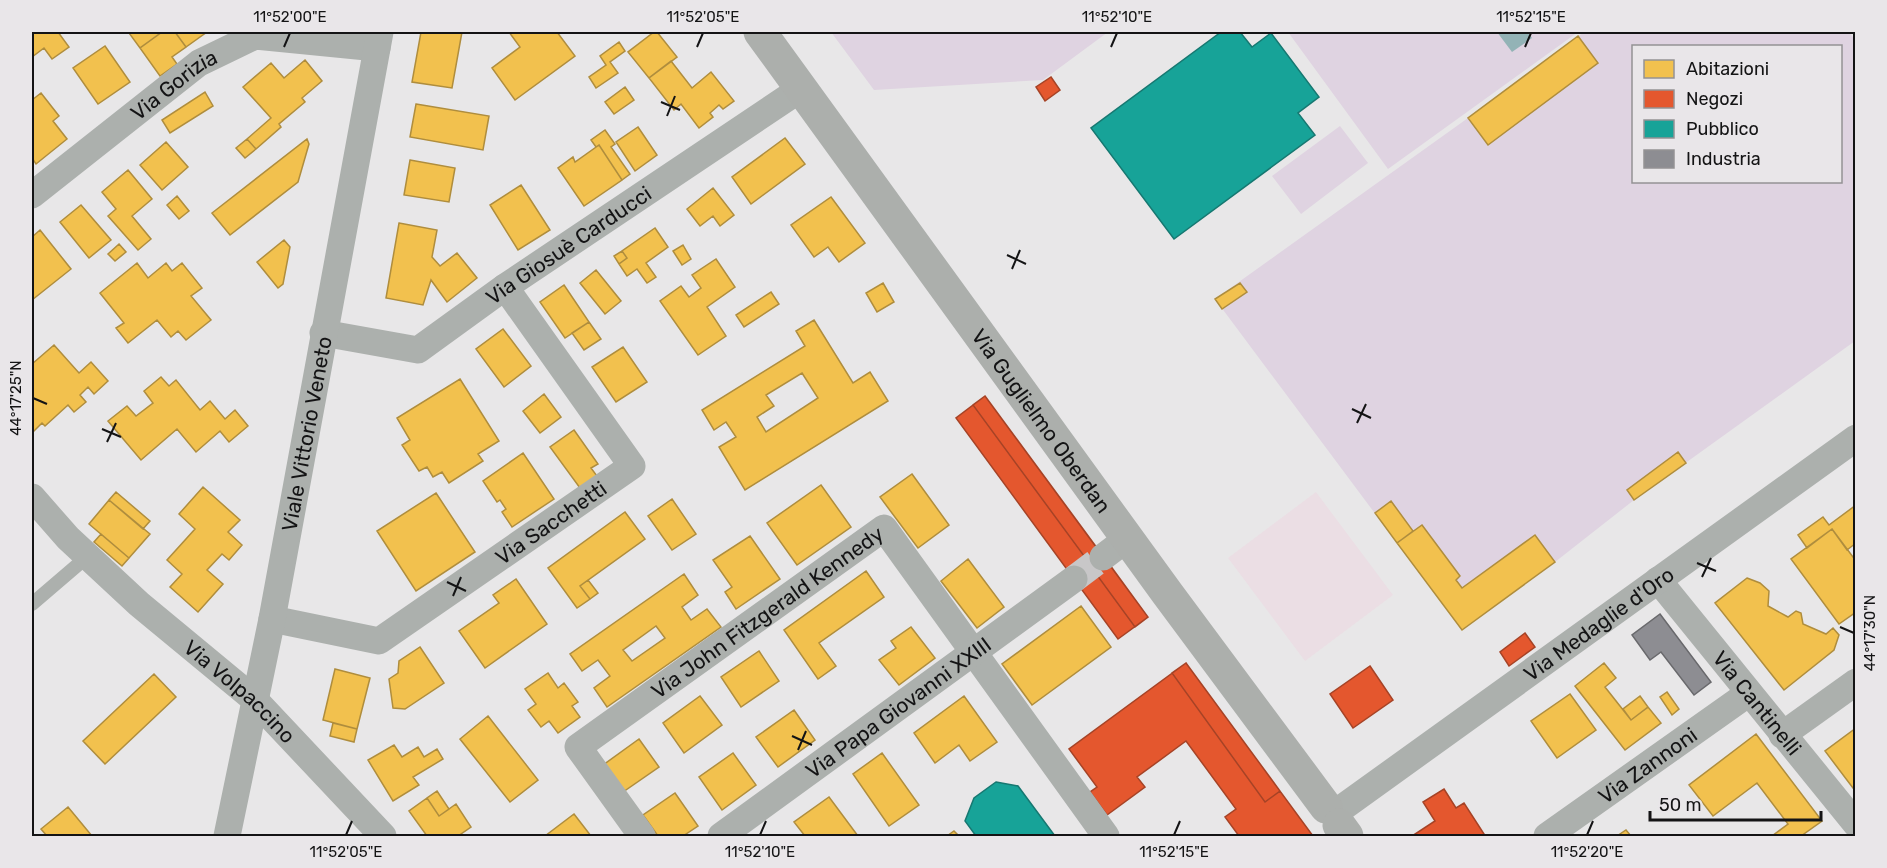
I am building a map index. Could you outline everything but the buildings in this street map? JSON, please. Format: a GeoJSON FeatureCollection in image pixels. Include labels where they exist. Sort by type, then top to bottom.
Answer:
{"type":"FeatureCollection","features":[{"type":"Feature","properties":{"kind":"main road","name":"Via Guglielmo Oberdan"},"geometry":{"type":"LineString","coordinates":[[759,32],[802,88],[1116,548],[1338,819]]}},
{"type":"Feature","properties":{"kind":"street","name":"Via Gorizia"},"geometry":{"type":"LineString","coordinates":[[32,195],[199,63],[255,36],[378,40]]}},
{"type":"Feature","properties":{"kind":"street","name":"Viale Vittorio Veneto"},"geometry":{"type":"LineString","coordinates":[[227,837],[272,619],[378,40]]}},
{"type":"Feature","properties":{"kind":"street","name":"Via Giosuè Carducci"},"geometry":{"type":"LineString","coordinates":[[323,333],[417,350],[505,287],[802,88]]}},
{"type":"Feature","properties":{"kind":"street","name":"Via Sacchetti"},"geometry":{"type":"LineString","coordinates":[[272,619],[379,641],[632,466],[505,287]]}},
{"type":"Feature","properties":{"kind":"street","name":"Via Medaglie d'Oro"},"geometry":{"type":"LineString","coordinates":[[1338,819],[1658,580],[1856,438]]}},
{"type":"Feature","properties":{"kind":"street","name":"Via Volpaccino"},"geometry":{"type":"LineString","coordinates":[[32,497],[68,538],[139,604],[255,699],[383,837]]}},
{"type":"Feature","properties":{"kind":"street","name":"Via John Fitzgerald Kennedy"},"geometry":{"type":"LineString","coordinates":[[642,837],[578,747],[884,528],[1106,837]]}},
{"type":"Feature","properties":{"kind":"street","name":"Via Papa Giovanni XXIII"},"geometry":{"type":"LineString","coordinates":[[721,837],[1074,579]]}},
{"type":"Feature","properties":{"kind":"street","name":"Via Cantinelli"},"geometry":{"type":"LineString","coordinates":[[1658,580],[1856,824]]}},
{"type":"Feature","properties":{"kind":"street"},"geometry":{"type":"LineString","coordinates":[[1782,735],[1856,682]]}},
{"type":"Feature","properties":{"kind":"street","name":"Via Zannoni"},"geometry":{"type":"LineString","coordinates":[[1547,837],[1749,693]]}},
{"type":"Feature","properties":{"kind":"lane"},"geometry":{"type":"LineString","coordinates":[[32,604],[87,556]]}},
{"type":"Feature","properties":{"kind":"shaded area"},"geometry":{"type":"Polygon","coordinates":[[[831,32],[1108,32],[1043,80],[874,90],[831,32]]]}},
{"type":"Feature","properties":{"kind":"shaded area"},"geometry":{"type":"Polygon","coordinates":[[[1288,32],[1578,32],[1388,169],[1288,32]]]}},
{"type":"Feature","properties":{"kind":"shaded area"},"geometry":{"type":"Polygon","coordinates":[[[1584,32],[1849,32],[1855,40],[1855,341],[1634,500],[1555,562],[1535,535],[1462,588],[1456,580],[1460,576],[1422,525],[1397,543],[1215,299],[1584,32]]]}},
{"type":"Feature","properties":{"kind":"shaded area"},"geometry":{"type":"Polygon","coordinates":[[[1340,126],[1368,163],[1301,214],[1272,176],[1340,126]]]}},
{"type":"Feature","properties":{"kind":"shaded area"},"geometry":{"type":"Polygon","coordinates":[[[1316,492],[1393,595],[1305,661],[1228,558],[1316,492]]]}},
{"type":"Feature","properties":{"kind":"water"},"geometry":{"type":"Polygon","coordinates":[[[1497,32],[1527,32],[1532,38],[1512,52],[1497,32]]]}},
{"type":"Feature","properties":{"kind":"tunnel"},"geometry":{"type":"LineString","coordinates":[[1074,579],[1103,557]]}}]}
